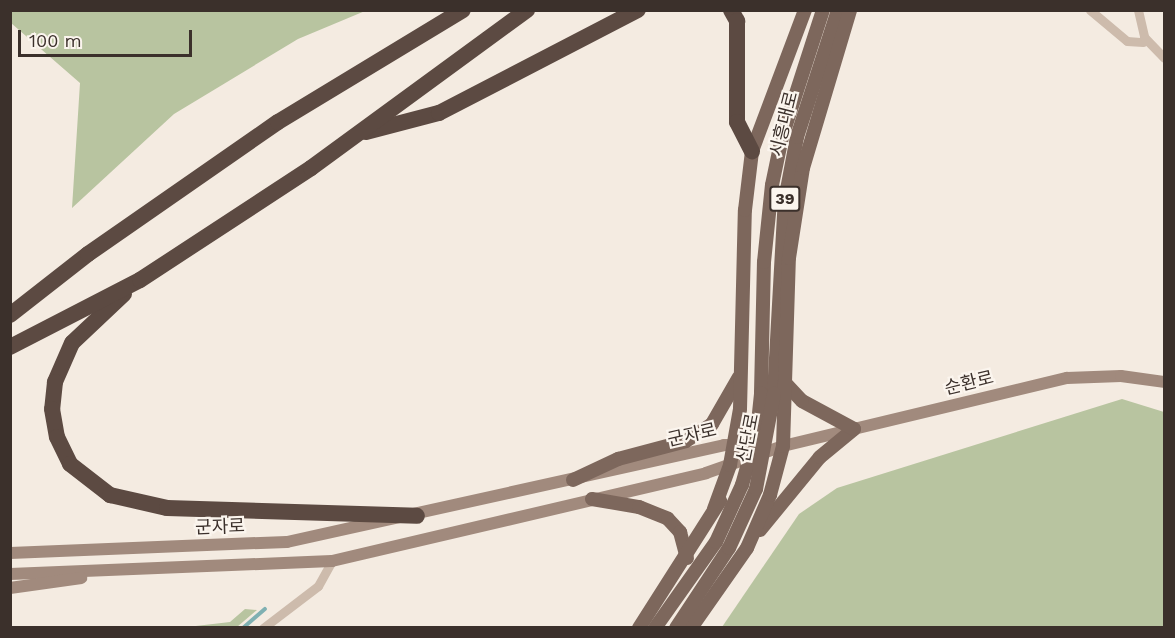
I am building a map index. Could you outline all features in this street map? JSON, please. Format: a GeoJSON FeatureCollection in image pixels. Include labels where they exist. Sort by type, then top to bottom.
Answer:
{"type":"FeatureCollection","features":[{"type":"Feature","properties":{"kind":"highway"},"geometry":{"type":"LineString","coordinates":[[10,315],[87,254],[278,122],[463,10]]}},
{"type":"Feature","properties":{"kind":"highway"},"geometry":{"type":"LineString","coordinates":[[10,347],[140,280],[357,135],[527,10]]}},
{"type":"Feature","properties":{"kind":"highway"},"geometry":{"type":"LineString","coordinates":[[357,135],[439,113],[638,10]]}},
{"type":"Feature","properties":{"kind":"highway"},"geometry":{"type":"LineString","coordinates":[[731,10],[737,21],[737,122],[752,151]]}},
{"type":"Feature","properties":{"kind":"highway"},"geometry":{"type":"LineString","coordinates":[[140,280],[81,332],[61,361],[52,409],[57,437],[70,464],[110,495],[167,508],[417,516]]}},
{"type":"Feature","properties":{"kind":"main road"},"geometry":{"type":"LineString","coordinates":[[639,627],[687,558],[714,509],[730,465],[742,376],[745,210],[752,151],[805,10]]}},
{"type":"Feature","properties":{"kind":"main road","name":"시흥대로"},"geometry":{"type":"LineString","coordinates":[[767,393],[764,262],[772,185],[782,137],[823,10]]}},
{"type":"Feature","properties":{"kind":"main road","name":"시흥대로"},"geometry":{"type":"LineString","coordinates":[[767,393],[785,200],[797,137],[838,10]]}},
{"type":"Feature","properties":{"kind":"main road"},"geometry":{"type":"LineString","coordinates":[[744,552],[756,527],[783,446],[789,258],[802,168],[850,10]]}},
{"type":"Feature","properties":{"kind":"main road"},"geometry":{"type":"LineString","coordinates":[[742,376],[746,392],[764,401],[776,399],[784,382]]}},
{"type":"Feature","properties":{"kind":"main road"},"geometry":{"type":"LineString","coordinates":[[573,480],[618,459],[686,441],[712,424],[742,376]]}},
{"type":"Feature","properties":{"kind":"main road","name":"순환로"},"geometry":{"type":"LineString","coordinates":[[783,446],[1067,378],[1121,376],[1164,382]]}},
{"type":"Feature","properties":{"kind":"main road"},"geometry":{"type":"LineString","coordinates":[[691,627],[744,552],[820,457],[854,429],[811,407],[784,382]]}},
{"type":"Feature","properties":{"kind":"main road","name":"산단로"},"geometry":{"type":"LineString","coordinates":[[749,487],[757,432],[767,393]]}},
{"type":"Feature","properties":{"kind":"main road","name":"군자로"},"geometry":{"type":"LineString","coordinates":[[10,553],[287,542],[417,516],[734,445],[783,446]]}},
{"type":"Feature","properties":{"kind":"main road"},"geometry":{"type":"LineString","coordinates":[[10,574],[113,572],[332,561],[686,477],[730,465],[783,446]]}},
{"type":"Feature","properties":{"kind":"main road"},"geometry":{"type":"LineString","coordinates":[[681,456],[693,464],[686,477]]}},
{"type":"Feature","properties":{"kind":"main road","name":"39"},"geometry":{"type":"LineString","coordinates":[[655,627],[716,542],[749,487]]}},
{"type":"Feature","properties":{"kind":"main road","name":"39"},"geometry":{"type":"LineString","coordinates":[[676,627],[729,548],[749,487]]}},
{"type":"Feature","properties":{"kind":"main road"},"geometry":{"type":"LineString","coordinates":[[714,509],[723,498],[742,494],[756,505],[756,527]]}},
{"type":"Feature","properties":{"kind":"main road"},"geometry":{"type":"LineString","coordinates":[[592,499],[639,507],[668,519],[680,532],[687,558]]}},
{"type":"Feature","properties":{"kind":"main road"},"geometry":{"type":"LineString","coordinates":[[10,588],[113,572]]}},
{"type":"Feature","properties":{"kind":"street"},"geometry":{"type":"LineString","coordinates":[[1090,10],[1126,41],[1143,42]]}},
{"type":"Feature","properties":{"kind":"street"},"geometry":{"type":"LineString","coordinates":[[1138,10],[1144,37],[1164,58]]}},
{"type":"Feature","properties":{"kind":"street"},"geometry":{"type":"LineString","coordinates":[[263,627],[318,586],[332,561]]}},
{"type":"Feature","properties":{"kind":"green space"},"geometry":{"type":"Polygon","coordinates":[[[11,10],[365,11],[298,39],[174,114],[72,208],[80,83],[11,23],[11,10]]]}},
{"type":"Feature","properties":{"kind":"green space"},"geometry":{"type":"Polygon","coordinates":[[[1122,399],[1164,412],[1164,627],[722,627],[799,514],[837,488],[1122,399]]]}},
{"type":"Feature","properties":{"kind":"green space"},"geometry":{"type":"Polygon","coordinates":[[[245,609],[257,610],[237,627],[187,627],[230,622],[245,609]]]}},
{"type":"Feature","properties":{"kind":"waterway"},"geometry":{"type":"LineString","coordinates":[[243,628],[265,609]]}}]}
